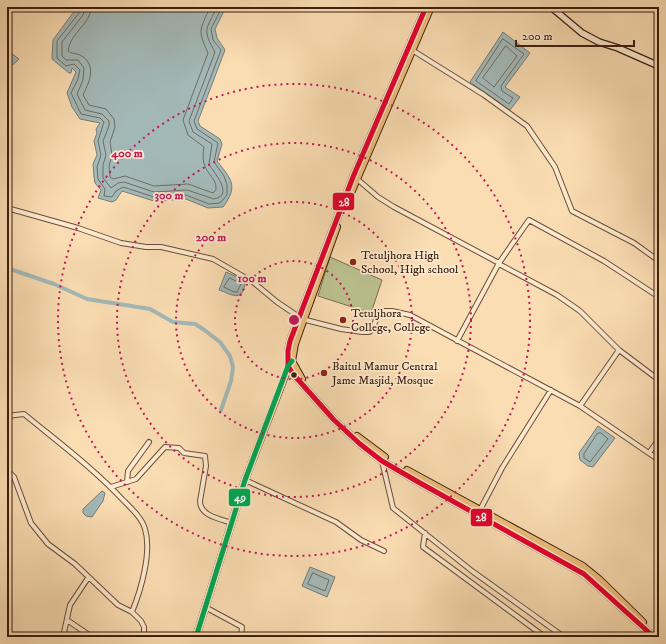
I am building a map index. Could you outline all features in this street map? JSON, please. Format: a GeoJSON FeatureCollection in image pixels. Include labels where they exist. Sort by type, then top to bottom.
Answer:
{"type":"FeatureCollection","features":[{"type":"Feature","properties":{"kind":"main road"},"geometry":{"type":"LineString","coordinates":[[410,49],[431,7]]}},
{"type":"Feature","properties":{"kind":"main road"},"geometry":{"type":"LineString","coordinates":[[425,9],[410,49],[355,178],[300,318],[288,351],[290,364],[300,383],[334,420],[360,444],[382,461],[574,567],[598,585],[655,637]]}},
{"type":"Feature","properties":{"kind":"main road"},"geometry":{"type":"LineString","coordinates":[[290,364],[335,415],[366,444],[404,469],[583,566],[631,609],[655,637]]}},
{"type":"Feature","properties":{"kind":"street"},"geometry":{"type":"LineString","coordinates":[[417,7],[425,9]]}},
{"type":"Feature","properties":{"kind":"street"},"geometry":{"type":"LineString","coordinates":[[551,7],[582,33],[599,42],[618,48],[659,66]]}},
{"type":"Feature","properties":{"kind":"street"},"geometry":{"type":"LineString","coordinates":[[410,49],[484,95],[527,126],[555,168],[572,211],[634,243],[659,261]]}},
{"type":"Feature","properties":{"kind":"street"},"geometry":{"type":"LineString","coordinates":[[355,178],[386,202],[557,296],[580,311],[619,350],[659,380]]}},
{"type":"Feature","properties":{"kind":"street"},"geometry":{"type":"LineString","coordinates":[[7,208],[78,228],[121,243],[146,247],[161,247],[213,259],[253,282],[300,318],[341,329],[369,332],[373,330],[376,319],[383,311],[392,311],[410,315],[580,406],[659,460]]}},
{"type":"Feature","properties":{"kind":"street"},"geometry":{"type":"LineString","coordinates":[[457,341],[499,264],[529,220],[604,261],[659,297]]}},
{"type":"Feature","properties":{"kind":"street"},"geometry":{"type":"LineString","coordinates":[[580,406],[619,350]]}},
{"type":"Feature","properties":{"kind":"street"},"geometry":{"type":"LineString","coordinates":[[196,637],[245,480],[290,364]]}},
{"type":"Feature","properties":{"kind":"street"},"geometry":{"type":"LineString","coordinates":[[480,510],[502,468],[551,390]]}},
{"type":"Feature","properties":{"kind":"street"},"geometry":{"type":"LineString","coordinates":[[7,416],[24,414],[70,450],[111,487],[145,527],[147,539],[142,581],[132,612]]}},
{"type":"Feature","properties":{"kind":"street"},"geometry":{"type":"LineString","coordinates":[[649,453],[659,438]]}},
{"type":"Feature","properties":{"kind":"street"},"geometry":{"type":"LineString","coordinates":[[127,482],[128,471],[149,442]]}},
{"type":"Feature","properties":{"kind":"street"},"geometry":{"type":"LineString","coordinates":[[111,487],[136,479],[165,447],[179,448],[184,453],[205,456],[206,466],[200,506],[207,514],[232,522]]}},
{"type":"Feature","properties":{"kind":"street"},"geometry":{"type":"LineString","coordinates":[[382,461],[393,508],[472,571],[564,637]]}},
{"type":"Feature","properties":{"kind":"street"},"geometry":{"type":"LineString","coordinates":[[7,470],[14,477],[31,523],[48,544],[74,564],[118,605],[132,612],[141,621],[144,627],[144,637]]}},
{"type":"Feature","properties":{"kind":"street"},"geometry":{"type":"LineString","coordinates":[[245,480],[336,522],[361,540],[384,551]]}},
{"type":"Feature","properties":{"kind":"street"},"geometry":{"type":"LineString","coordinates":[[425,533],[423,547],[545,637]]}},
{"type":"Feature","properties":{"kind":"street"},"geometry":{"type":"LineString","coordinates":[[63,637],[70,605],[88,578]]}},
{"type":"Feature","properties":{"kind":"street"},"geometry":{"type":"LineString","coordinates":[[205,607],[242,627],[241,637]]}},
{"type":"Feature","properties":{"kind":"street"},"geometry":{"type":"LineString","coordinates":[[67,620],[92,637]]}},
{"type":"Feature","properties":{"kind":"green space"},"geometry":{"type":"Polygon","coordinates":[[[330,257],[382,280],[371,313],[318,296],[330,257]]]}},
{"type":"Feature","properties":{"kind":"water"},"geometry":{"type":"Polygon","coordinates":[[[74,7],[226,7],[215,29],[217,38],[225,50],[198,121],[200,126],[220,139],[222,144],[217,161],[229,178],[232,188],[228,200],[223,207],[208,208],[186,199],[154,201],[122,191],[116,200],[112,202],[98,198],[101,190],[95,183],[93,164],[97,155],[94,141],[97,133],[96,129],[100,123],[80,119],[72,107],[67,93],[76,72],[72,68],[71,73],[69,73],[52,59],[53,40],[75,10],[74,7]]]}},
{"type":"Feature","properties":{"kind":"water"},"geometry":{"type":"Polygon","coordinates":[[[503,32],[530,53],[505,87],[520,97],[510,110],[470,82],[503,32]]]}},
{"type":"Feature","properties":{"kind":"water"},"geometry":{"type":"Polygon","coordinates":[[[7,50],[19,59],[14,64],[7,67],[7,50]]]}},
{"type":"Feature","properties":{"kind":"water"},"geometry":{"type":"Polygon","coordinates":[[[226,272],[242,279],[245,284],[244,290],[241,294],[235,296],[219,290],[226,272]]]}},
{"type":"Feature","properties":{"kind":"water"},"geometry":{"type":"Polygon","coordinates":[[[598,426],[615,438],[593,467],[588,466],[580,460],[579,453],[598,426]]]}},
{"type":"Feature","properties":{"kind":"water"},"geometry":{"type":"Polygon","coordinates":[[[102,491],[105,493],[103,501],[92,517],[86,516],[83,513],[83,509],[102,491]]]}},
{"type":"Feature","properties":{"kind":"water"},"geometry":{"type":"Polygon","coordinates":[[[310,567],[335,577],[327,597],[302,586],[310,567]]]}},
{"type":"Feature","properties":{"kind":"waterway"},"geometry":{"type":"LineString","coordinates":[[7,268],[54,284],[87,299],[150,309],[173,322],[195,324],[203,329],[220,342],[230,356],[233,367],[231,381],[221,410]]}},
{"type":"Feature","properties":{"kind":"transit line","name":"28"},"geometry":{"type":"LineString","coordinates":[[426,7],[353,177],[290,341],[288,366],[293,374],[334,420],[360,444],[382,461],[584,574],[654,637]]}},
{"type":"Feature","properties":{"kind":"transit line","name":"49"},"geometry":{"type":"LineString","coordinates":[[196,637],[245,480],[288,366],[292,361]]}},
{"type":"Feature","properties":{"kind":"place","name":"Tetuljhora High School, High school"},"geometry":{"type":"Point","coordinates":[353,262]}},
{"type":"Feature","properties":{"kind":"place","name":"Tetuljhora College, College"},"geometry":{"type":"Point","coordinates":[343,320]}},
{"type":"Feature","properties":{"kind":"place","name":"Baitul Mamur Central Jame Masjid, Mosque"},"geometry":{"type":"Point","coordinates":[324,373]}}]}
